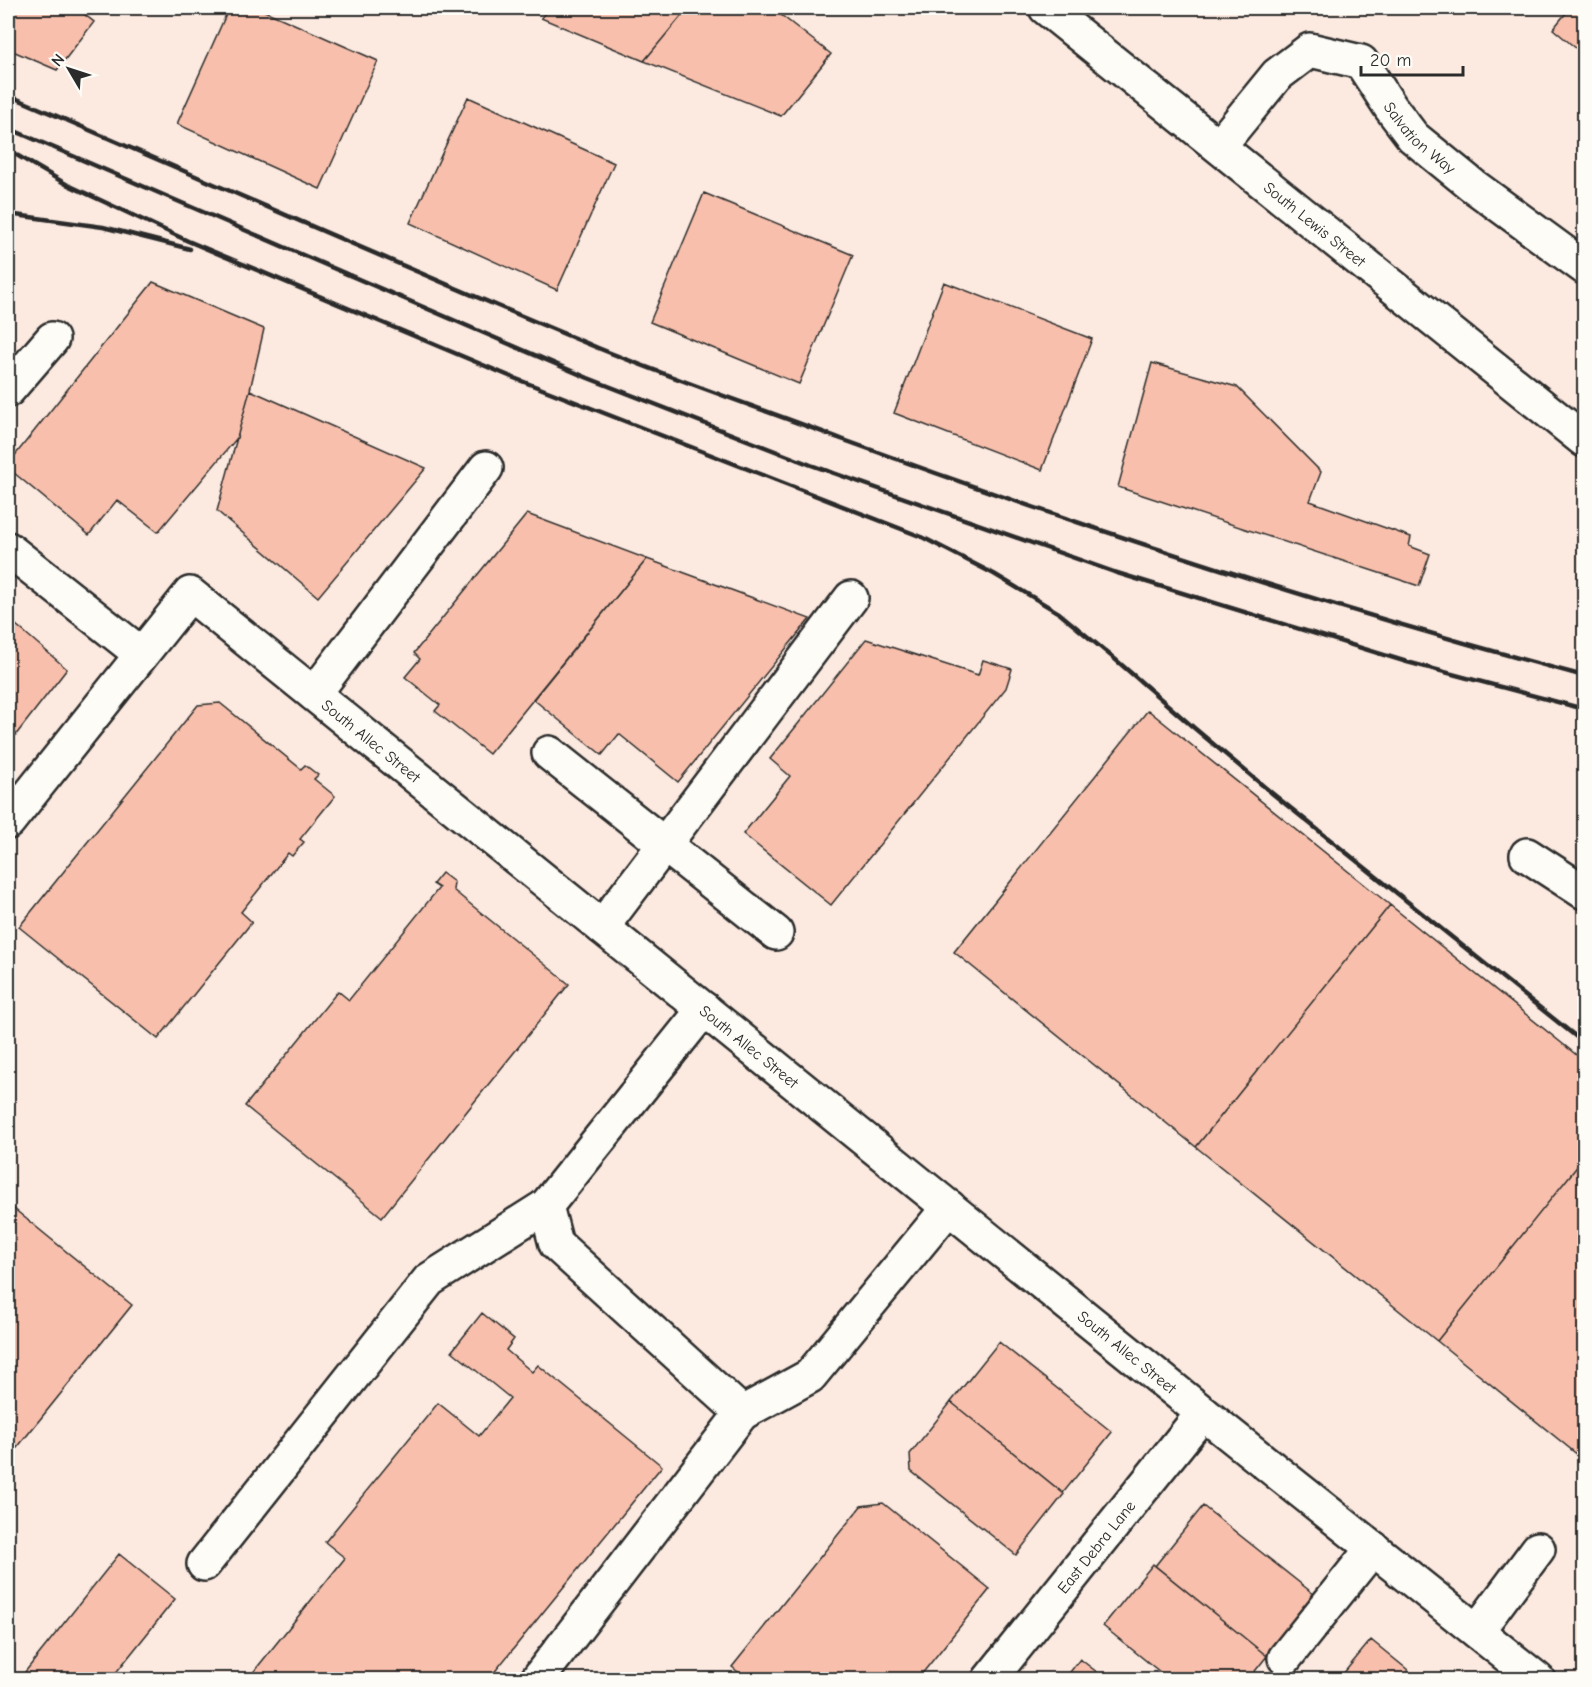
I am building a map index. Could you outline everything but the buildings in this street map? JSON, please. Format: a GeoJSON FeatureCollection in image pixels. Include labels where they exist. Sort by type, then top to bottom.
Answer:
{"type":"FeatureCollection","features":[{"type":"Feature","properties":{"kind":"street","name":"South Lewis Street"},"geometry":{"type":"LineString","coordinates":[[1046,8],[1584,440]]}},
{"type":"Feature","properties":{"kind":"street","name":"Salvation Way"},"geometry":{"type":"LineString","coordinates":[[1219,146],[1277,75],[1310,50],[1361,62],[1413,137],[1472,185],[1584,267]]}},
{"type":"Feature","properties":{"kind":"street"},"geometry":{"type":"LineString","coordinates":[[8,390],[52,339]]}},
{"type":"Feature","properties":{"kind":"street"},"geometry":{"type":"LineString","coordinates":[[314,694],[486,468]]}},
{"type":"Feature","properties":{"kind":"street"},"geometry":{"type":"LineString","coordinates":[[8,549],[141,654]]}},
{"type":"Feature","properties":{"kind":"street","name":"South Allec Street"},"geometry":{"type":"LineString","coordinates":[[8,822],[190,594],[1203,1413],[1538,1680]]}},
{"type":"Feature","properties":{"kind":"street"},"geometry":{"type":"LineString","coordinates":[[602,927],[851,598]]}},
{"type":"Feature","properties":{"kind":"street"},"geometry":{"type":"LineString","coordinates":[[549,753],[776,933]]}},
{"type":"Feature","properties":{"kind":"street"},"geometry":{"type":"LineString","coordinates":[[1527,855],[1584,892]]}},
{"type":"Feature","properties":{"kind":"street"},"geometry":{"type":"LineString","coordinates":[[204,1564],[429,1280],[546,1206],[704,1009]]}},
{"type":"Feature","properties":{"kind":"street"},"geometry":{"type":"LineString","coordinates":[[546,1206],[556,1244],[742,1413]]}},
{"type":"Feature","properties":{"kind":"street"},"geometry":{"type":"LineString","coordinates":[[537,1680],[742,1413],[810,1376],[949,1206]]}},
{"type":"Feature","properties":{"kind":"street","name":"East Debra Lane"},"geometry":{"type":"LineString","coordinates":[[989,1680],[1203,1413]]}},
{"type":"Feature","properties":{"kind":"street"},"geometry":{"type":"LineString","coordinates":[[1286,1658],[1373,1548]]}},
{"type":"Feature","properties":{"kind":"street"},"geometry":{"type":"LineString","coordinates":[[1477,1631],[1538,1549]]}},
{"type":"Feature","properties":{"kind":"railway"},"geometry":{"type":"LineString","coordinates":[[8,95],[524,317],[690,383],[935,473],[1119,536],[1304,595],[1584,676]]}},
{"type":"Feature","properties":{"kind":"railway"},"geometry":{"type":"LineString","coordinates":[[8,128],[588,378],[811,465],[1114,572],[1407,662],[1584,709]]}},
{"type":"Feature","properties":{"kind":"railway"},"geometry":{"type":"LineString","coordinates":[[8,150],[66,184],[188,241],[514,378],[922,537],[994,574],[1059,613],[1273,794],[1584,1043]]}},
{"type":"Feature","properties":{"kind":"railway"},"geometry":{"type":"LineString","coordinates":[[8,214],[103,227],[190,249]]}}]}
